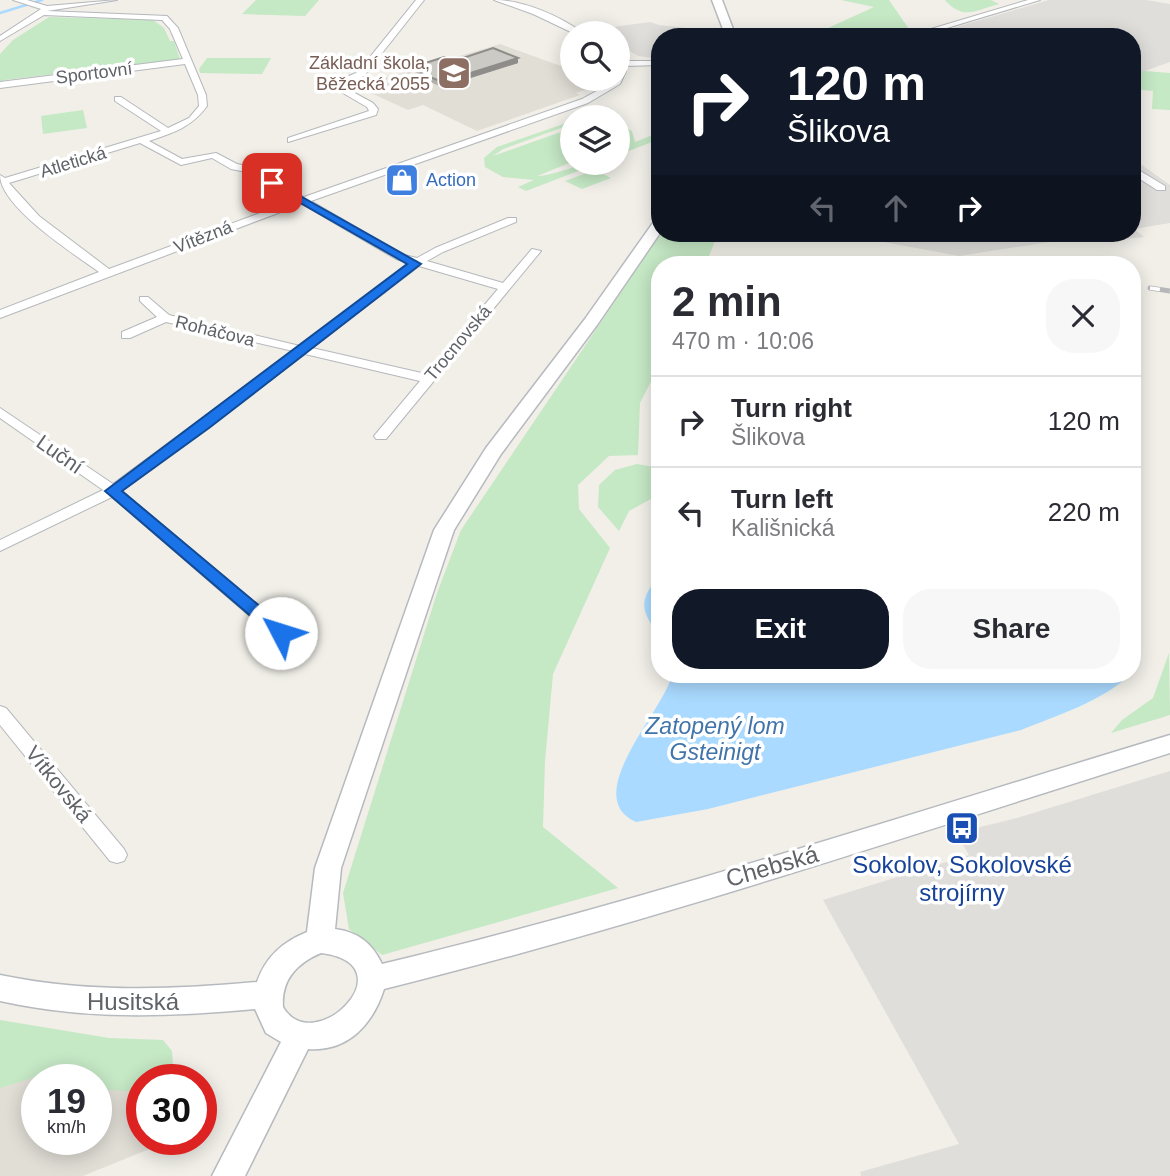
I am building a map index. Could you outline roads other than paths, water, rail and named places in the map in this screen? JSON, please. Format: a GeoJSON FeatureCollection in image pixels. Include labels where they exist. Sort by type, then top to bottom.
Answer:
{"type":"FeatureCollection","features":[{"type":"Feature","properties":{"kind":"main road"},"geometry":{"type":"LineString","coordinates":[[717,0],[728,28]]}},
{"type":"Feature","properties":{"kind":"main road"},"geometry":{"type":"LineString","coordinates":[[320,940],[328,868],[444,530],[493,452],[591,322],[651,236]]}},
{"type":"Feature","properties":{"kind":"main road","name":"Chebská"},"geometry":{"type":"LineString","coordinates":[[372,979],[462,957],[771,867],[1170,744]]}},
{"type":"Feature","properties":{"kind":"main road"},"geometry":{"type":"LineString","coordinates":[[320,940],[333,940],[356,948],[370,967],[372,979],[365,1006],[344,1027],[322,1034],[300,1035],[279,1024],[268,1005],[270,981],[284,959],[306,944],[320,940]]}},
{"type":"Feature","properties":{"kind":"main road","name":"Husitská"},"geometry":{"type":"LineString","coordinates":[[0,988],[63,999],[133,1005],[267,994]]}},
{"type":"Feature","properties":{"kind":"main road"},"geometry":{"type":"LineString","coordinates":[[228,1176],[300,1035]]}},
{"type":"Feature","properties":{"kind":"street"},"geometry":{"type":"LineString","coordinates":[[21,1],[42,9],[113,0]]}},
{"type":"Feature","properties":{"kind":"street"},"geometry":{"type":"LineString","coordinates":[[291,140],[373,113],[374,109],[370,105],[333,85],[361,74],[421,0]]}},
{"type":"Feature","properties":{"kind":"street"},"geometry":{"type":"LineString","coordinates":[[498,0],[536,12],[560,24]]}},
{"type":"Feature","properties":{"kind":"street"},"geometry":{"type":"LineString","coordinates":[[939,28],[1036,0]]}},
{"type":"Feature","properties":{"kind":"street"},"geometry":{"type":"LineString","coordinates":[[0,39],[42,9]]}},
{"type":"Feature","properties":{"kind":"street","name":"Atletická"},"geometry":{"type":"LineString","coordinates":[[1,180],[168,132],[192,120],[203,106],[202,95],[174,28],[164,18],[42,9]]}},
{"type":"Feature","properties":{"kind":"street","name":"Sportovní"},"geometry":{"type":"LineString","coordinates":[[0,85],[188,61]]}},
{"type":"Feature","properties":{"kind":"street"},"geometry":{"type":"LineString","coordinates":[[630,62],[651,63]]}},
{"type":"Feature","properties":{"kind":"street","name":"Vítězná"},"geometry":{"type":"LineString","coordinates":[[0,314],[303,201],[585,102],[603,91]]}},
{"type":"Feature","properties":{"kind":"street"},"geometry":{"type":"LineString","coordinates":[[118,99],[168,132]]}},
{"type":"Feature","properties":{"kind":"street"},"geometry":{"type":"LineString","coordinates":[[143,141],[176,161],[192,161],[213,155],[234,167],[249,169],[415,264],[505,286]]}},
{"type":"Feature","properties":{"kind":"street"},"geometry":{"type":"LineString","coordinates":[[1141,175],[1161,188]]}},
{"type":"Feature","properties":{"kind":"street"},"geometry":{"type":"LineString","coordinates":[[1,180],[9,192],[107,274]]}},
{"type":"Feature","properties":{"kind":"street"},"geometry":{"type":"LineString","coordinates":[[0,546],[113,491],[415,264],[439,250],[512,220]]}},
{"type":"Feature","properties":{"kind":"street","name":"Trocnovská"},"geometry":{"type":"LineString","coordinates":[[381,436],[536,251]]}},
{"type":"Feature","properties":{"kind":"street","name":"Roháčova"},"geometry":{"type":"LineString","coordinates":[[144,299],[165,318],[429,379]]}},
{"type":"Feature","properties":{"kind":"street","name":"Roháčova"},"geometry":{"type":"LineString","coordinates":[[126,335],[165,318]]}},
{"type":"Feature","properties":{"kind":"street","name":"Luční"},"geometry":{"type":"LineString","coordinates":[[0,412],[113,491],[281,633]]}},
{"type":"Feature","properties":{"kind":"street","name":"Vítkovská"},"geometry":{"type":"LineString","coordinates":[[0,713],[117,855]]}},
{"type":"Feature","properties":{"kind":"water"},"geometry":{"type":"Polygon","coordinates":[[[651,588],[651,624],[644,606],[651,588]]]}},
{"type":"Feature","properties":{"kind":"water","name":"Zatopený lom Gsteinigt"},"geometry":{"type":"Polygon","coordinates":[[[668,683],[1120,683],[1093,700],[1021,730],[708,809],[636,822],[621,810],[616,793],[620,773],[668,683]]]}},
{"type":"Feature","properties":{"kind":"waterway"},"geometry":{"type":"LineString","coordinates":[[0,13],[42,0]]}},
{"type":"Feature","properties":{"kind":"railway"},"geometry":{"type":"LineString","coordinates":[[1150,288],[1170,291]]}},
{"type":"Feature","properties":{"kind":"place","name":"Základní škola, Běžecká 2055"},"geometry":{"type":"Point","coordinates":[454,73]}},
{"type":"Feature","properties":{"kind":"place","name":"Action"},"geometry":{"type":"Point","coordinates":[402,180]}},
{"type":"Feature","properties":{"kind":"place","name":"Sokolov, Sokolovské strojírny"},"geometry":{"type":"Point","coordinates":[962,828]}}]}
